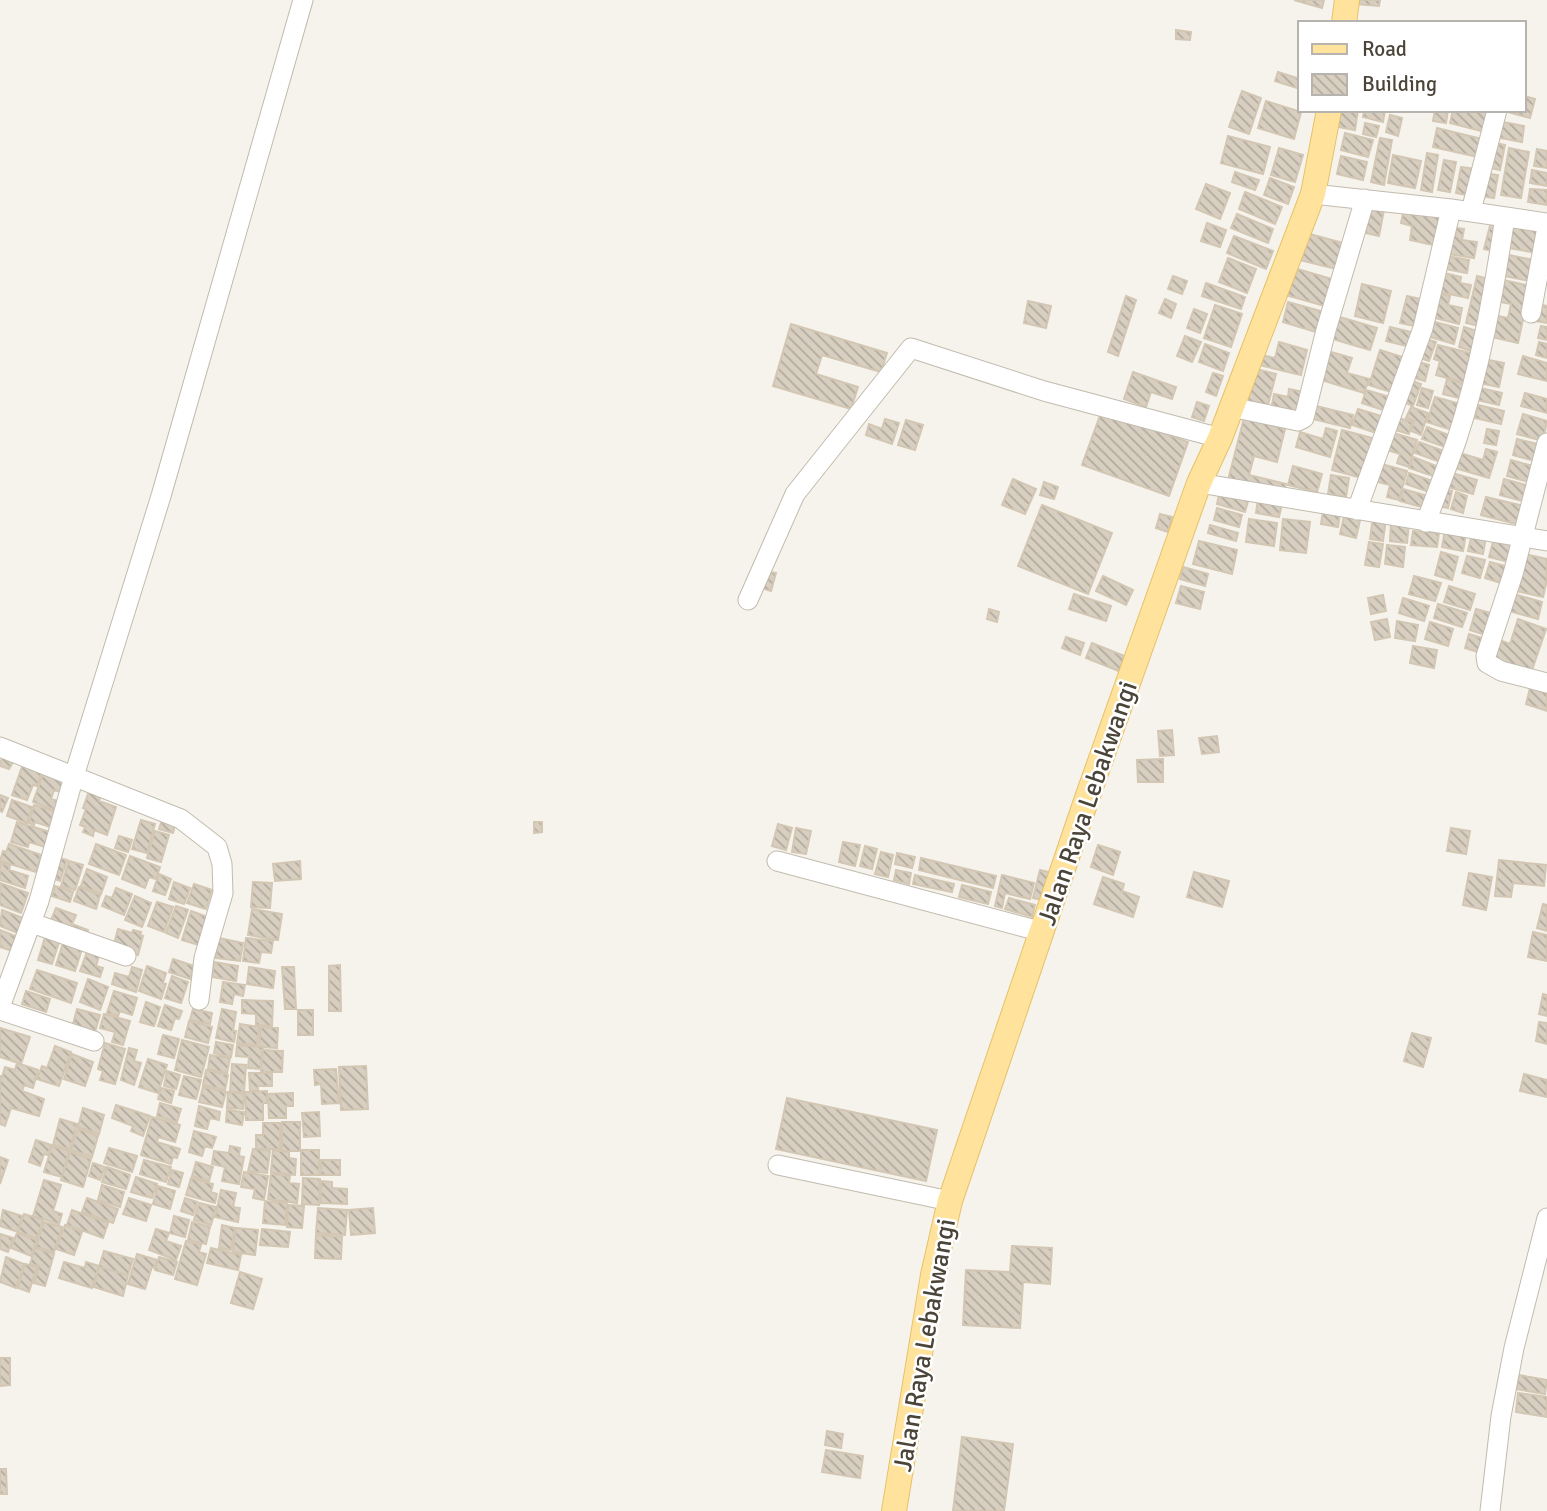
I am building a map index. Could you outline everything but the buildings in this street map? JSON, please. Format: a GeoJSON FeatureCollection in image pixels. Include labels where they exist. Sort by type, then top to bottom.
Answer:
{"type":"FeatureCollection","features":[{"type":"Feature","properties":{"kind":"main road"},"geometry":{"type":"LineString","coordinates":[[1344,21],[1347,0]]}},
{"type":"Feature","properties":{"kind":"main road","name":"Jalan Raya Lebakwangi"},"geometry":{"type":"LineString","coordinates":[[894,1511],[933,1275],[950,1201],[1086,801],[1199,483],[1220,438],[1312,194],[1329,112]]}},
{"type":"Feature","properties":{"kind":"street"},"geometry":{"type":"LineString","coordinates":[[94,1041],[0,1008],[32,923],[74,776],[161,496],[303,0]]}},
{"type":"Feature","properties":{"kind":"street"},"geometry":{"type":"LineString","coordinates":[[1357,510],[1423,328],[1495,112]]}},
{"type":"Feature","properties":{"kind":"street"},"geometry":{"type":"LineString","coordinates":[[1312,194],[1461,210],[1547,225],[1531,313]]}},
{"type":"Feature","properties":{"kind":"street"},"geometry":{"type":"LineString","coordinates":[[1231,407],[1298,421],[1304,418],[1326,330],[1365,200]]}},
{"type":"Feature","properties":{"kind":"street"},"geometry":{"type":"LineString","coordinates":[[1426,522],[1456,439],[1475,369],[1494,288],[1505,217]]}},
{"type":"Feature","properties":{"kind":"street"},"geometry":{"type":"LineString","coordinates":[[748,600],[795,494],[849,429],[904,355],[917,349],[1044,391],[1220,438]]}},
{"type":"Feature","properties":{"kind":"street"},"geometry":{"type":"LineString","coordinates":[[1547,443],[1486,656],[1487,663],[1501,671],[1547,683]]}},
{"type":"Feature","properties":{"kind":"street"},"geometry":{"type":"LineString","coordinates":[[1199,483],[1547,541]]}},
{"type":"Feature","properties":{"kind":"street"},"geometry":{"type":"LineString","coordinates":[[0,747],[181,819],[217,847],[222,864],[223,893],[204,958],[199,1000]]}},
{"type":"Feature","properties":{"kind":"street"},"geometry":{"type":"LineString","coordinates":[[777,861],[1043,932]]}},
{"type":"Feature","properties":{"kind":"street"},"geometry":{"type":"LineString","coordinates":[[32,923],[126,956]]}},
{"type":"Feature","properties":{"kind":"street"},"geometry":{"type":"LineString","coordinates":[[778,1165],[950,1201]]}},
{"type":"Feature","properties":{"kind":"street"},"geometry":{"type":"LineString","coordinates":[[1490,1511],[1501,1416],[1511,1362],[1547,1218]]}}]}
